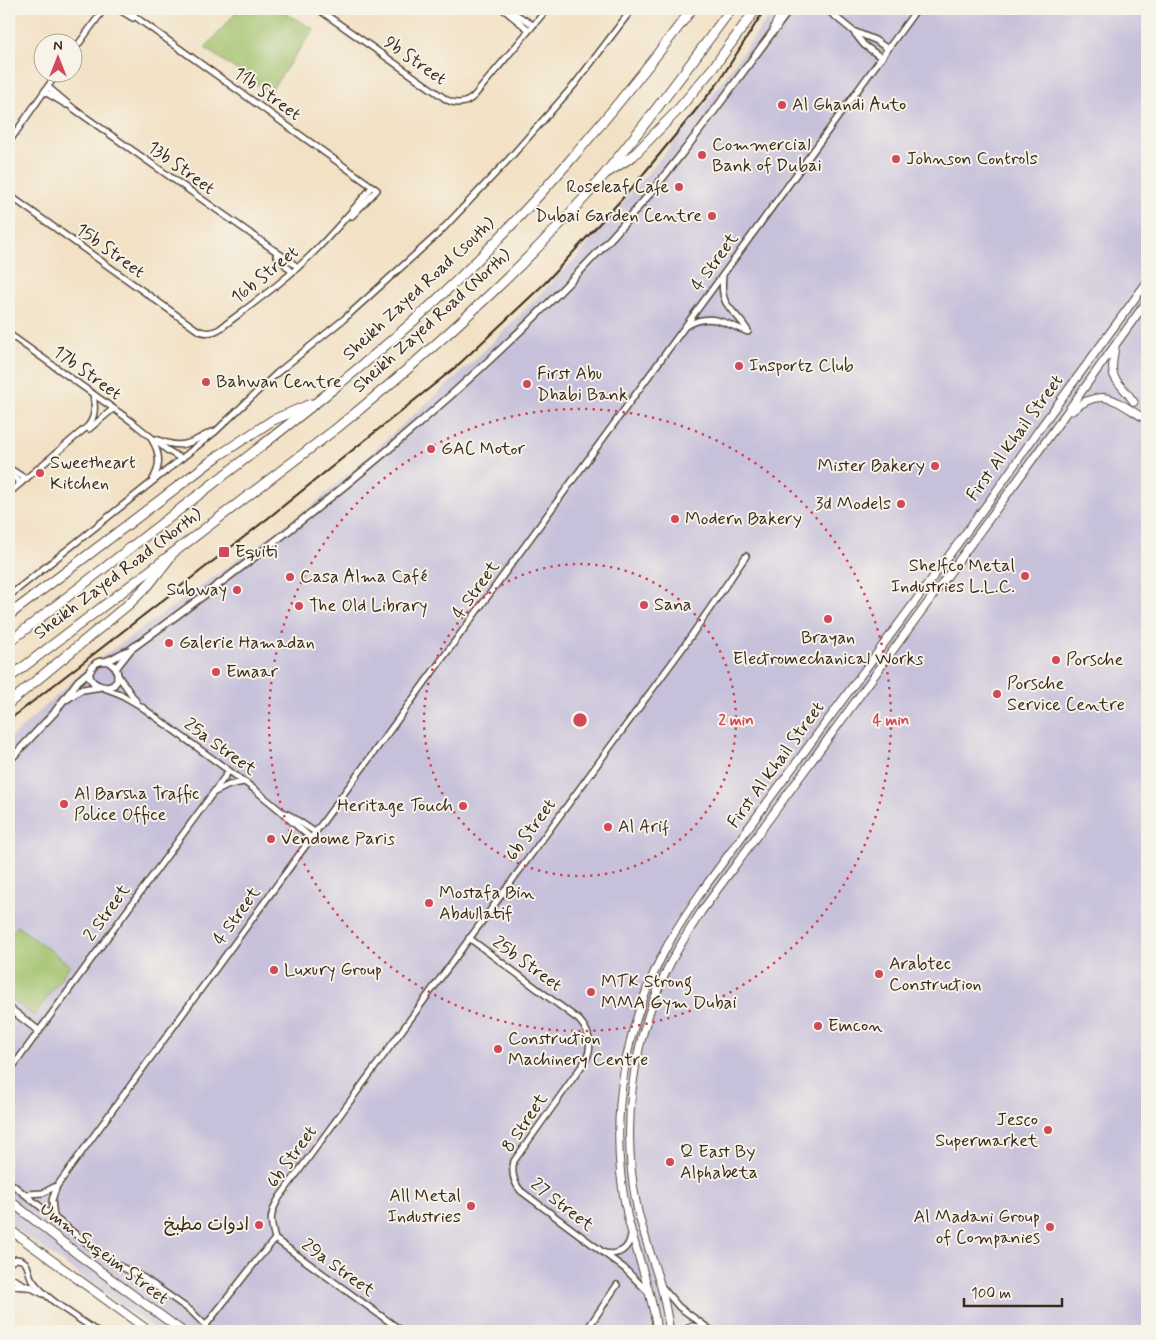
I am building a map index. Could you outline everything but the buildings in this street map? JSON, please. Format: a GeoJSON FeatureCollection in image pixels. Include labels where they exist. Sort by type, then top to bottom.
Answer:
{"type":"FeatureCollection","features":[{"type":"Feature","properties":{"kind":"highway","name":"Sheikh Zayed Road (south)"},"geometry":{"type":"LineString","coordinates":[[9,642],[318,402],[427,308],[522,214],[611,114],[692,9]]}},
{"type":"Feature","properties":{"kind":"highway","name":"Sheikh Zayed Road (North)"},"geometry":{"type":"LineString","coordinates":[[9,678],[323,439],[418,361],[532,252],[604,175],[676,83],[730,9]]}},
{"type":"Feature","properties":{"kind":"highway"},"geometry":{"type":"LineString","coordinates":[[604,175],[633,156],[676,112],[725,52],[756,9]]}},
{"type":"Feature","properties":{"kind":"highway"},"geometry":{"type":"LineString","coordinates":[[775,28],[781,15],[781,9]]}},
{"type":"Feature","properties":{"kind":"highway"},"geometry":{"type":"LineString","coordinates":[[9,615],[218,456],[273,420],[318,402]]}},
{"type":"Feature","properties":{"kind":"highway"},"geometry":{"type":"LineString","coordinates":[[9,704],[141,593],[159,573],[175,550]]}},
{"type":"Feature","properties":{"kind":"main road","name":"First Al Khail Street"},"geometry":{"type":"LineString","coordinates":[[657,1331],[651,1295],[632,1232],[624,1197],[618,1126],[621,1090],[629,1046],[641,1004],[654,971],[671,939],[704,888],[995,493],[1147,282]]}},
{"type":"Feature","properties":{"kind":"main road","name":"First Al Khail Street"},"geometry":{"type":"LineString","coordinates":[[670,1331],[658,1279],[645,1239],[637,1205],[632,1171],[630,1128],[639,1051],[647,1020],[664,975],[701,912],[1147,301]]}},
{"type":"Feature","properties":{"kind":"main road"},"geometry":{"type":"LineString","coordinates":[[1115,346],[1111,364],[1112,375],[1134,402]]}},
{"type":"Feature","properties":{"kind":"main road"},"geometry":{"type":"LineString","coordinates":[[1062,419],[1085,401],[1100,397],[1116,401],[1147,420]]}},
{"type":"Feature","properties":{"kind":"main road","name":"Umm Suqeim Street"},"geometry":{"type":"LineString","coordinates":[[9,1200],[88,1262],[182,1331]]}},
{"type":"Feature","properties":{"kind":"main road","name":"Umm Suqeim Street"},"geometry":{"type":"LineString","coordinates":[[9,1229],[149,1331]]}},
{"type":"Feature","properties":{"kind":"street"},"geometry":{"type":"LineString","coordinates":[[82,39],[104,9]]}},
{"type":"Feature","properties":{"kind":"street","name":"11b Street"},"geometry":{"type":"LineString","coordinates":[[118,9],[141,21]]}},
{"type":"Feature","properties":{"kind":"street","name":"11b Street"},"geometry":{"type":"LineString","coordinates":[[126,9],[377,190]]}},
{"type":"Feature","properties":{"kind":"street","name":"9b Street"},"geometry":{"type":"LineString","coordinates":[[318,9],[447,100],[454,103],[463,103],[474,96],[531,28]]}},
{"type":"Feature","properties":{"kind":"street"},"geometry":{"type":"LineString","coordinates":[[503,9],[531,28]]}},
{"type":"Feature","properties":{"kind":"street"},"geometry":{"type":"LineString","coordinates":[[508,9],[531,28]]}},
{"type":"Feature","properties":{"kind":"street"},"geometry":{"type":"LineString","coordinates":[[531,28],[547,9]]}},
{"type":"Feature","properties":{"kind":"street"},"geometry":{"type":"LineString","coordinates":[[9,596],[223,424],[276,374],[348,316],[439,233],[509,160],[575,84],[632,9]]}},
{"type":"Feature","properties":{"kind":"street"},"geometry":{"type":"LineString","coordinates":[[9,761],[35,735],[78,681],[98,662],[108,661],[131,649],[284,536],[444,400],[517,334],[590,261],[641,204],[705,124],[790,9]]}},
{"type":"Feature","properties":{"kind":"street"},"geometry":{"type":"LineString","coordinates":[[819,9],[832,14]]}},
{"type":"Feature","properties":{"kind":"street"},"geometry":{"type":"LineString","coordinates":[[826,9],[853,32],[864,45],[882,58]]}},
{"type":"Feature","properties":{"kind":"street","name":"4 Street"},"geometry":{"type":"LineString","coordinates":[[54,1217],[52,1200],[57,1186],[917,9]]}},
{"type":"Feature","properties":{"kind":"street"},"geometry":{"type":"LineString","coordinates":[[853,32],[875,40],[888,49]]}},
{"type":"Feature","properties":{"kind":"street"},"geometry":{"type":"LineString","coordinates":[[9,142],[51,82]]}},
{"type":"Feature","properties":{"kind":"street","name":"13b Street"},"geometry":{"type":"LineString","coordinates":[[46,89],[298,267]]}},
{"type":"Feature","properties":{"kind":"street","name":"16b Street"},"geometry":{"type":"LineString","coordinates":[[196,329],[207,333],[218,330],[278,284],[344,222],[372,187]]}},
{"type":"Feature","properties":{"kind":"street","name":"16b Street"},"geometry":{"type":"LineString","coordinates":[[344,222],[377,190]]}},
{"type":"Feature","properties":{"kind":"street","name":"15b Street"},"geometry":{"type":"LineString","coordinates":[[9,196],[196,329]]}},
{"type":"Feature","properties":{"kind":"street","name":"13b Street"},"geometry":{"type":"LineString","coordinates":[[272,250],[292,272]]}},
{"type":"Feature","properties":{"kind":"street"},"geometry":{"type":"LineString","coordinates":[[686,326],[700,320],[713,319],[748,332],[725,303],[722,291],[723,274]]}},
{"type":"Feature","properties":{"kind":"street","name":"17b Street"},"geometry":{"type":"LineString","coordinates":[[9,334],[180,458]]}},
{"type":"Feature","properties":{"kind":"street"},"geometry":{"type":"LineString","coordinates":[[9,493],[92,421],[95,411],[93,394]]}},
{"type":"Feature","properties":{"kind":"street"},"geometry":{"type":"LineString","coordinates":[[66,445],[78,438],[113,409]]}},
{"type":"Feature","properties":{"kind":"street","name":"17b Street"},"geometry":{"type":"LineString","coordinates":[[149,435],[169,444],[183,445],[192,442],[223,424]]}},
{"type":"Feature","properties":{"kind":"street"},"geometry":{"type":"LineString","coordinates":[[149,435],[157,450],[159,460],[157,470],[149,484]]}},
{"type":"Feature","properties":{"kind":"street"},"geometry":{"type":"LineString","coordinates":[[9,468],[26,479]]}},
{"type":"Feature","properties":{"kind":"street"},"geometry":{"type":"LineString","coordinates":[[9,474],[21,483]]}},
{"type":"Feature","properties":{"kind":"street","name":"6b Street"},"geometry":{"type":"LineString","coordinates":[[271,1218],[279,1198],[682,649],[746,556]]}},
{"type":"Feature","properties":{"kind":"street"},"geometry":{"type":"LineString","coordinates":[[62,703],[80,690],[109,686],[114,683],[117,671],[131,649]]}},
{"type":"Feature","properties":{"kind":"street"},"geometry":{"type":"LineString","coordinates":[[108,661],[117,671]]}},
{"type":"Feature","properties":{"kind":"street"},"geometry":{"type":"LineString","coordinates":[[91,670],[91,679],[96,686],[102,687]]}},
{"type":"Feature","properties":{"kind":"street","name":"25a Street"},"geometry":{"type":"LineString","coordinates":[[117,671],[126,688],[139,705]]}},
{"type":"Feature","properties":{"kind":"street","name":"25a Street"},"geometry":{"type":"LineString","coordinates":[[102,687],[120,694],[139,705],[245,782],[311,838]]}},
{"type":"Feature","properties":{"kind":"street","name":"2 Street"},"geometry":{"type":"LineString","coordinates":[[9,1072],[229,771]]}},
{"type":"Feature","properties":{"kind":"street"},"geometry":{"type":"LineString","coordinates":[[210,796],[224,787],[245,782]]}},
{"type":"Feature","properties":{"kind":"street","name":"25a Street"},"geometry":{"type":"LineString","coordinates":[[282,812],[292,816],[315,832]]}},
{"type":"Feature","properties":{"kind":"street","name":"25b Street"},"geometry":{"type":"LineString","coordinates":[[469,938],[579,1020],[589,1034]]}},
{"type":"Feature","properties":{"kind":"street"},"geometry":{"type":"LineString","coordinates":[[9,1008],[39,1031]]}},
{"type":"Feature","properties":{"kind":"street","name":"8 Street"},"geometry":{"type":"LineString","coordinates":[[513,1177],[512,1166],[516,1156],[586,1060],[590,1047],[589,1034]]}},
{"type":"Feature","properties":{"kind":"street","name":"27 Street"},"geometry":{"type":"LineString","coordinates":[[513,1177],[521,1191],[632,1274],[651,1295]]}},
{"type":"Feature","properties":{"kind":"street"},"geometry":{"type":"LineString","coordinates":[[9,1182],[111,1262],[144,1278],[185,1307],[212,1331]]}},
{"type":"Feature","properties":{"kind":"street"},"geometry":{"type":"LineString","coordinates":[[25,1194],[43,1193],[57,1186]]}},
{"type":"Feature","properties":{"kind":"street","name":"29a Street"},"geometry":{"type":"LineString","coordinates":[[271,1218],[275,1239],[402,1331]]}},
{"type":"Feature","properties":{"kind":"street","name":"27 Street"},"geometry":{"type":"LineString","coordinates":[[599,1251],[614,1254],[623,1250],[630,1242],[632,1232]]}},
{"type":"Feature","properties":{"kind":"street"},"geometry":{"type":"LineString","coordinates":[[206,1325],[275,1239]]}},
{"type":"Feature","properties":{"kind":"street"},"geometry":{"type":"LineString","coordinates":[[9,1263],[16,1259],[24,1261],[28,1265],[32,1280],[50,1298]]}},
{"type":"Feature","properties":{"kind":"street"},"geometry":{"type":"LineString","coordinates":[[9,1277],[13,1281],[30,1287],[50,1298],[96,1331]]}},
{"type":"Feature","properties":{"kind":"street"},"geometry":{"type":"LineString","coordinates":[[658,1279],[679,1308],[712,1331],[696,1326],[689,1327],[683,1331]]}},
{"type":"Feature","properties":{"kind":"street"},"geometry":{"type":"LineString","coordinates":[[9,1285],[30,1287]]}},
{"type":"Feature","properties":{"kind":"street"},"geometry":{"type":"LineString","coordinates":[[586,1331],[618,1285]]}},
{"type":"Feature","properties":{"kind":"shaded area"},"geometry":{"type":"Polygon","coordinates":[[[774,9],[1147,9],[1147,1331],[157,1331],[9,1224],[9,739],[91,665],[311,507],[478,357],[580,254],[706,104],[774,9]]]}},
{"type":"Feature","properties":{"kind":"green space"},"geometry":{"type":"Polygon","coordinates":[[[239,9],[277,9],[314,29],[269,93],[205,48],[239,9]]]}},
{"type":"Feature","properties":{"kind":"green space"},"geometry":{"type":"Polygon","coordinates":[[[17,926],[70,965],[34,1016],[9,998],[9,936],[17,926]]]}},
{"type":"Feature","properties":{"kind":"railway"},"geometry":{"type":"LineString","coordinates":[[9,720],[267,519],[457,366],[545,283],[631,189],[718,83],[765,9]]}},
{"type":"Feature","properties":{"kind":"place","name":"Al Ghandi Auto"},"geometry":{"type":"Point","coordinates":[782,105]}},
{"type":"Feature","properties":{"kind":"place","name":"Commercial Bank of Dubai"},"geometry":{"type":"Point","coordinates":[702,155]}},
{"type":"Feature","properties":{"kind":"place","name":"Johnson Controls"},"geometry":{"type":"Point","coordinates":[896,159]}},
{"type":"Feature","properties":{"kind":"place","name":"Roseleaf Cafe"},"geometry":{"type":"Point","coordinates":[679,187]}},
{"type":"Feature","properties":{"kind":"place","name":"Dubai Garden Centre"},"geometry":{"type":"Point","coordinates":[712,216]}},
{"type":"Feature","properties":{"kind":"place","name":"Insportz Club"},"geometry":{"type":"Point","coordinates":[739,366]}},
{"type":"Feature","properties":{"kind":"place","name":"Bahwan Centre"},"geometry":{"type":"Point","coordinates":[206,382]}},
{"type":"Feature","properties":{"kind":"place","name":"First Abu Dhabi Bank"},"geometry":{"type":"Point","coordinates":[527,384]}},
{"type":"Feature","properties":{"kind":"place","name":"GAC Motor"},"geometry":{"type":"Point","coordinates":[431,449]}},
{"type":"Feature","properties":{"kind":"place","name":"Mister Bakery"},"geometry":{"type":"Point","coordinates":[935,466]}},
{"type":"Feature","properties":{"kind":"place","name":"Sweetheart Kitchen"},"geometry":{"type":"Point","coordinates":[40,473]}},
{"type":"Feature","properties":{"kind":"place","name":"3d Models"},"geometry":{"type":"Point","coordinates":[901,504]}},
{"type":"Feature","properties":{"kind":"place","name":"Modern Bakery"},"geometry":{"type":"Point","coordinates":[675,519]}},
{"type":"Feature","properties":{"kind":"place","name":"Equiti"},"geometry":{"type":"Point","coordinates":[224,552]}},
{"type":"Feature","properties":{"kind":"place","name":"Shelfco Metal Industries L.L.C."},"geometry":{"type":"Point","coordinates":[1025,576]}},
{"type":"Feature","properties":{"kind":"place","name":"Casa Alma Café"},"geometry":{"type":"Point","coordinates":[290,577]}},
{"type":"Feature","properties":{"kind":"place","name":"Subway"},"geometry":{"type":"Point","coordinates":[237,590]}},
{"type":"Feature","properties":{"kind":"place","name":"Sana"},"geometry":{"type":"Point","coordinates":[644,605]}},
{"type":"Feature","properties":{"kind":"place","name":"The Old Library"},"geometry":{"type":"Point","coordinates":[299,606]}},
{"type":"Feature","properties":{"kind":"place","name":"Brayan Electromechanical Works"},"geometry":{"type":"Point","coordinates":[828,619]}},
{"type":"Feature","properties":{"kind":"place","name":"Galerie Hamadan"},"geometry":{"type":"Point","coordinates":[169,643]}},
{"type":"Feature","properties":{"kind":"place","name":"Porsche"},"geometry":{"type":"Point","coordinates":[1056,660]}},
{"type":"Feature","properties":{"kind":"place","name":"Emaar"},"geometry":{"type":"Point","coordinates":[216,672]}},
{"type":"Feature","properties":{"kind":"place","name":"Porsche Service Centre"},"geometry":{"type":"Point","coordinates":[997,694]}},
{"type":"Feature","properties":{"kind":"place","name":"Al Barsha Traffic Police Office"},"geometry":{"type":"Point","coordinates":[64,804]}},
{"type":"Feature","properties":{"kind":"place","name":"Heritage Touch"},"geometry":{"type":"Point","coordinates":[463,806]}},
{"type":"Feature","properties":{"kind":"place","name":"Al Arif"},"geometry":{"type":"Point","coordinates":[608,827]}},
{"type":"Feature","properties":{"kind":"place","name":"Vendome Paris"},"geometry":{"type":"Point","coordinates":[271,839]}},
{"type":"Feature","properties":{"kind":"place","name":"Mostafa Bin Abdullatif"},"geometry":{"type":"Point","coordinates":[429,903]}},
{"type":"Feature","properties":{"kind":"place","name":"Luxury Group"},"geometry":{"type":"Point","coordinates":[274,970]}},
{"type":"Feature","properties":{"kind":"place","name":"Arabtec Construction"},"geometry":{"type":"Point","coordinates":[879,974]}},
{"type":"Feature","properties":{"kind":"place","name":"MTK Strong MMA Gym Dubai"},"geometry":{"type":"Point","coordinates":[591,992]}},
{"type":"Feature","properties":{"kind":"place","name":"Emcon"},"geometry":{"type":"Point","coordinates":[818,1026]}},
{"type":"Feature","properties":{"kind":"place","name":"Construction Machinery Centre"},"geometry":{"type":"Point","coordinates":[498,1049]}},
{"type":"Feature","properties":{"kind":"place","name":"Jesco Supermarket"},"geometry":{"type":"Point","coordinates":[1048,1130]}},
{"type":"Feature","properties":{"kind":"place","name":"Q East By Alphabeta"},"geometry":{"type":"Point","coordinates":[670,1162]}},
{"type":"Feature","properties":{"kind":"place","name":"All Metal Industries"},"geometry":{"type":"Point","coordinates":[471,1206]}},
{"type":"Feature","properties":{"kind":"place","name":"ادوات مطبخ"},"geometry":{"type":"Point","coordinates":[259,1225]}},
{"type":"Feature","properties":{"kind":"place","name":"Al Madani Group of Companies"},"geometry":{"type":"Point","coordinates":[1050,1227]}}]}
